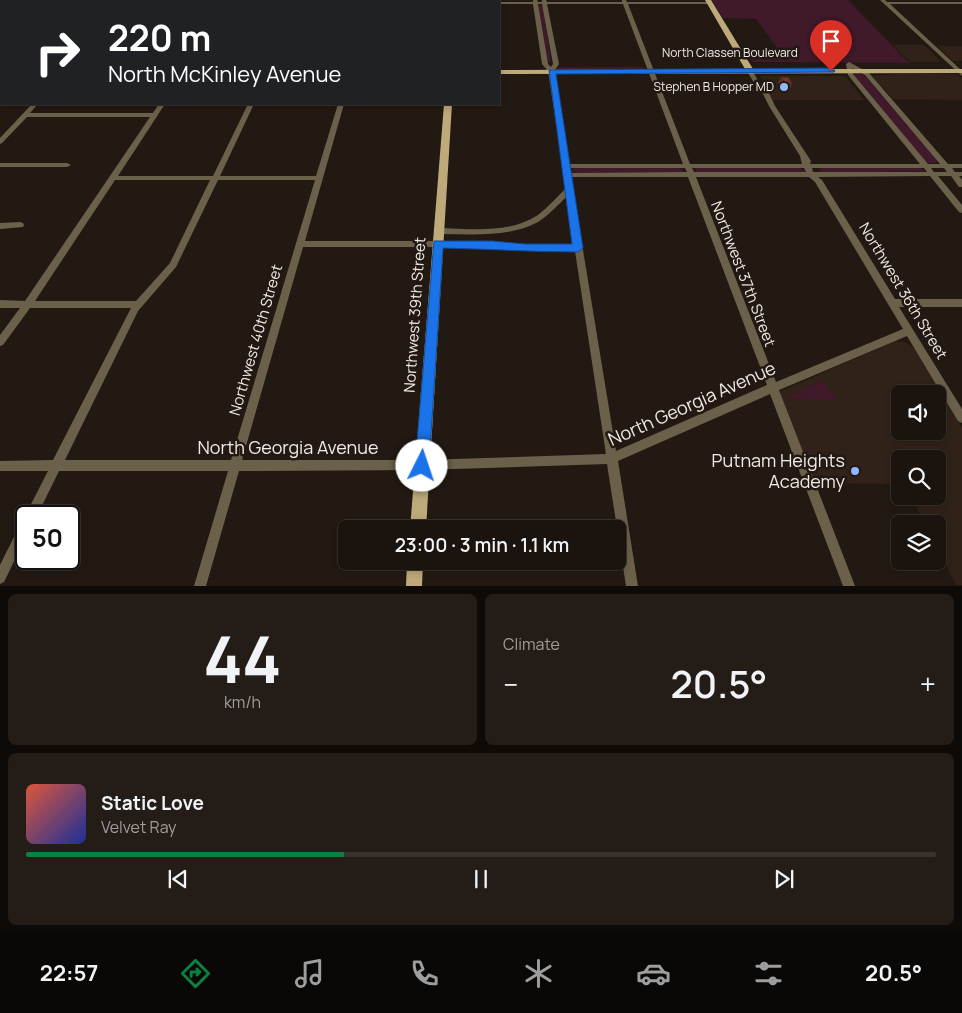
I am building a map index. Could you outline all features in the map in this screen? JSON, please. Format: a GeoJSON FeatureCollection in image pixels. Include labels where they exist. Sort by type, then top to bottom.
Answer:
{"type":"FeatureCollection","features":[{"type":"Feature","properties":{"kind":"main road","name":"Northwest 36th Street"},"geometry":{"type":"LineString","coordinates":[[709,2],[748,68]]}},
{"type":"Feature","properties":{"kind":"main road","name":"North Classen Boulevard"},"geometry":{"type":"LineString","coordinates":[[500,64],[551,67],[849,68],[952,64],[961,70]]}},
{"type":"Feature","properties":{"kind":"main road","name":"North Classen Boulevard"},"geometry":{"type":"LineString","coordinates":[[500,72],[551,67]]}},
{"type":"Feature","properties":{"kind":"main road","name":"North Classen Boulevard"},"geometry":{"type":"LineString","coordinates":[[849,68],[861,71],[961,70]]}},
{"type":"Feature","properties":{"kind":"main road","name":"Northwest 39th Street"},"geometry":{"type":"LineString","coordinates":[[419,520],[448,105]]}},
{"type":"Feature","properties":{"kind":"main road"},"geometry":{"type":"LineString","coordinates":[[414,586],[415,570]]}},
{"type":"Feature","properties":{"kind":"street"},"geometry":{"type":"LineString","coordinates":[[884,1],[962,1]]}},
{"type":"Feature","properties":{"kind":"street"},"geometry":{"type":"LineString","coordinates":[[884,1],[952,64]]}},
{"type":"Feature","properties":{"kind":"street"},"geometry":{"type":"LineString","coordinates":[[535,2],[551,67]]}},
{"type":"Feature","properties":{"kind":"street"},"geometry":{"type":"LineString","coordinates":[[545,2],[551,67],[566,170],[632,586]]}},
{"type":"Feature","properties":{"kind":"street","name":"Northwest 37th Street"},"geometry":{"type":"LineString","coordinates":[[624,2],[849,586]]}},
{"type":"Feature","properties":{"kind":"street"},"geometry":{"type":"LineString","coordinates":[[500,3],[709,2]]}},
{"type":"Feature","properties":{"kind":"street","name":"Northwest 36th Street"},"geometry":{"type":"LineString","coordinates":[[748,68],[758,85],[758,89],[772,106],[962,418]]}},
{"type":"Feature","properties":{"kind":"street"},"geometry":{"type":"LineString","coordinates":[[849,68],[850,74],[962,210]]}},
{"type":"Feature","properties":{"kind":"street"},"geometry":{"type":"LineString","coordinates":[[861,71],[868,76],[962,185]]}},
{"type":"Feature","properties":{"kind":"street"},"geometry":{"type":"LineString","coordinates":[[0,142],[35,105]]}},
{"type":"Feature","properties":{"kind":"street"},"geometry":{"type":"LineString","coordinates":[[0,342],[161,105]]}},
{"type":"Feature","properties":{"kind":"street"},"geometry":{"type":"LineString","coordinates":[[36,505],[138,304],[173,265],[251,105]]}},
{"type":"Feature","properties":{"kind":"street","name":"Northwest 40th Street"},"geometry":{"type":"LineString","coordinates":[[200,586],[342,105]]}},
{"type":"Feature","properties":{"kind":"street"},"geometry":{"type":"LineString","coordinates":[[25,115],[154,115]]}},
{"type":"Feature","properties":{"kind":"street"},"geometry":{"type":"LineString","coordinates":[[0,165],[67,164]]}},
{"type":"Feature","properties":{"kind":"street"},"geometry":{"type":"LineString","coordinates":[[566,170],[688,170],[809,166],[962,166]]}},
{"type":"Feature","properties":{"kind":"street"},"geometry":{"type":"LineString","coordinates":[[688,170],[815,176],[962,174]]}},
{"type":"Feature","properties":{"kind":"street"},"geometry":{"type":"LineString","coordinates":[[112,178],[320,178]]}},
{"type":"Feature","properties":{"kind":"street"},"geometry":{"type":"LineString","coordinates":[[439,231],[500,231],[517,227],[535,220],[549,210],[570,188]]}},
{"type":"Feature","properties":{"kind":"street"},"geometry":{"type":"LineString","coordinates":[[0,226],[20,226]]}},
{"type":"Feature","properties":{"kind":"street"},"geometry":{"type":"LineString","coordinates":[[300,244],[438,244],[525,248],[578,248]]}},
{"type":"Feature","properties":{"kind":"street"},"geometry":{"type":"LineString","coordinates":[[892,303],[962,304]]}},
{"type":"Feature","properties":{"kind":"street"},"geometry":{"type":"LineString","coordinates":[[0,304],[138,304]]}},
{"type":"Feature","properties":{"kind":"street","name":"North Georgia Avenue"},"geometry":{"type":"LineString","coordinates":[[0,466],[422,466],[611,460],[772,388],[909,331]]}},
{"type":"Feature","properties":{"kind":"street"},"geometry":{"type":"LineString","coordinates":[[0,578],[15,547]]}},
{"type":"Feature","properties":{"kind":"shaded area"},"geometry":{"type":"Polygon","coordinates":[[[712,0],[848,0],[909,63],[753,62],[745,54],[781,53],[756,19],[723,18],[712,0]]]}},
{"type":"Feature","properties":{"kind":"shaded area"},"geometry":{"type":"Polygon","coordinates":[[[538,6],[543,7],[551,62],[546,61],[538,6]]]}},
{"type":"Feature","properties":{"kind":"shaded area"},"geometry":{"type":"Polygon","coordinates":[[[893,45],[924,45],[941,62],[909,62],[893,45]]]}},
{"type":"Feature","properties":{"kind":"shaded area"},"geometry":{"type":"Polygon","coordinates":[[[937,46],[962,46],[962,61],[953,61],[937,46]]]}},
{"type":"Feature","properties":{"kind":"shaded area"},"geometry":{"type":"Polygon","coordinates":[[[556,68],[646,68],[641,70],[562,70],[556,68]]]}},
{"type":"Feature","properties":{"kind":"shaded area"},"geometry":{"type":"Polygon","coordinates":[[[858,73],[865,76],[937,160],[936,163],[929,163],[924,160],[854,75],[858,73]]]}},
{"type":"Feature","properties":{"kind":"shaded area"},"geometry":{"type":"Polygon","coordinates":[[[957,74],[962,79],[962,100],[893,99],[872,76],[957,74]]]}},
{"type":"Feature","properties":{"kind":"shaded area"},"geometry":{"type":"Polygon","coordinates":[[[760,76],[845,76],[864,100],[772,100],[760,76]]]}},
{"type":"Feature","properties":{"kind":"shaded area"},"geometry":{"type":"Polygon","coordinates":[[[574,168],[678,168],[682,169],[683,172],[575,173],[571,171],[574,168]]]}},
{"type":"Feature","properties":{"kind":"shaded area"},"geometry":{"type":"Polygon","coordinates":[[[697,168],[800,168],[805,171],[804,173],[696,172],[697,168]]]}},
{"type":"Feature","properties":{"kind":"shaded area"},"geometry":{"type":"Polygon","coordinates":[[[820,168],[920,168],[925,171],[824,173],[819,170],[820,168]]]}},
{"type":"Feature","properties":{"kind":"shaded area","name":"Putnam Heights Academy"},"geometry":{"type":"Polygon","coordinates":[[[896,341],[905,342],[915,349],[937,385],[891,385],[891,440],[946,440],[946,400],[962,427],[962,585],[956,585],[946,564],[946,515],[920,515],[916,505],[946,505],[946,450],[891,450],[891,484],[814,483],[781,391],[896,341]]]}},
{"type":"Feature","properties":{"kind":"shaded area"},"geometry":{"type":"Polygon","coordinates":[[[821,381],[837,400],[794,399],[791,395],[821,381]]]}},
{"type":"Feature","properties":{"kind":"building"},"geometry":{"type":"Polygon","coordinates":[[[781,77],[788,77],[792,83],[785,83],[781,77]]]}},
{"type":"Feature","properties":{"kind":"place","name":"Stephen B Hopper MD"},"geometry":{"type":"Point","coordinates":[784,87]}},
{"type":"Feature","properties":{"kind":"place","name":"Putnam Heights Academy"},"geometry":{"type":"Point","coordinates":[855,471]}},
{"type":"Feature","properties":{"kind":"route"},"geometry":{"type":"LineString","coordinates":[[422,466],[438,244],[525,248],[578,248],[552,72],[831,71]]}}]}
